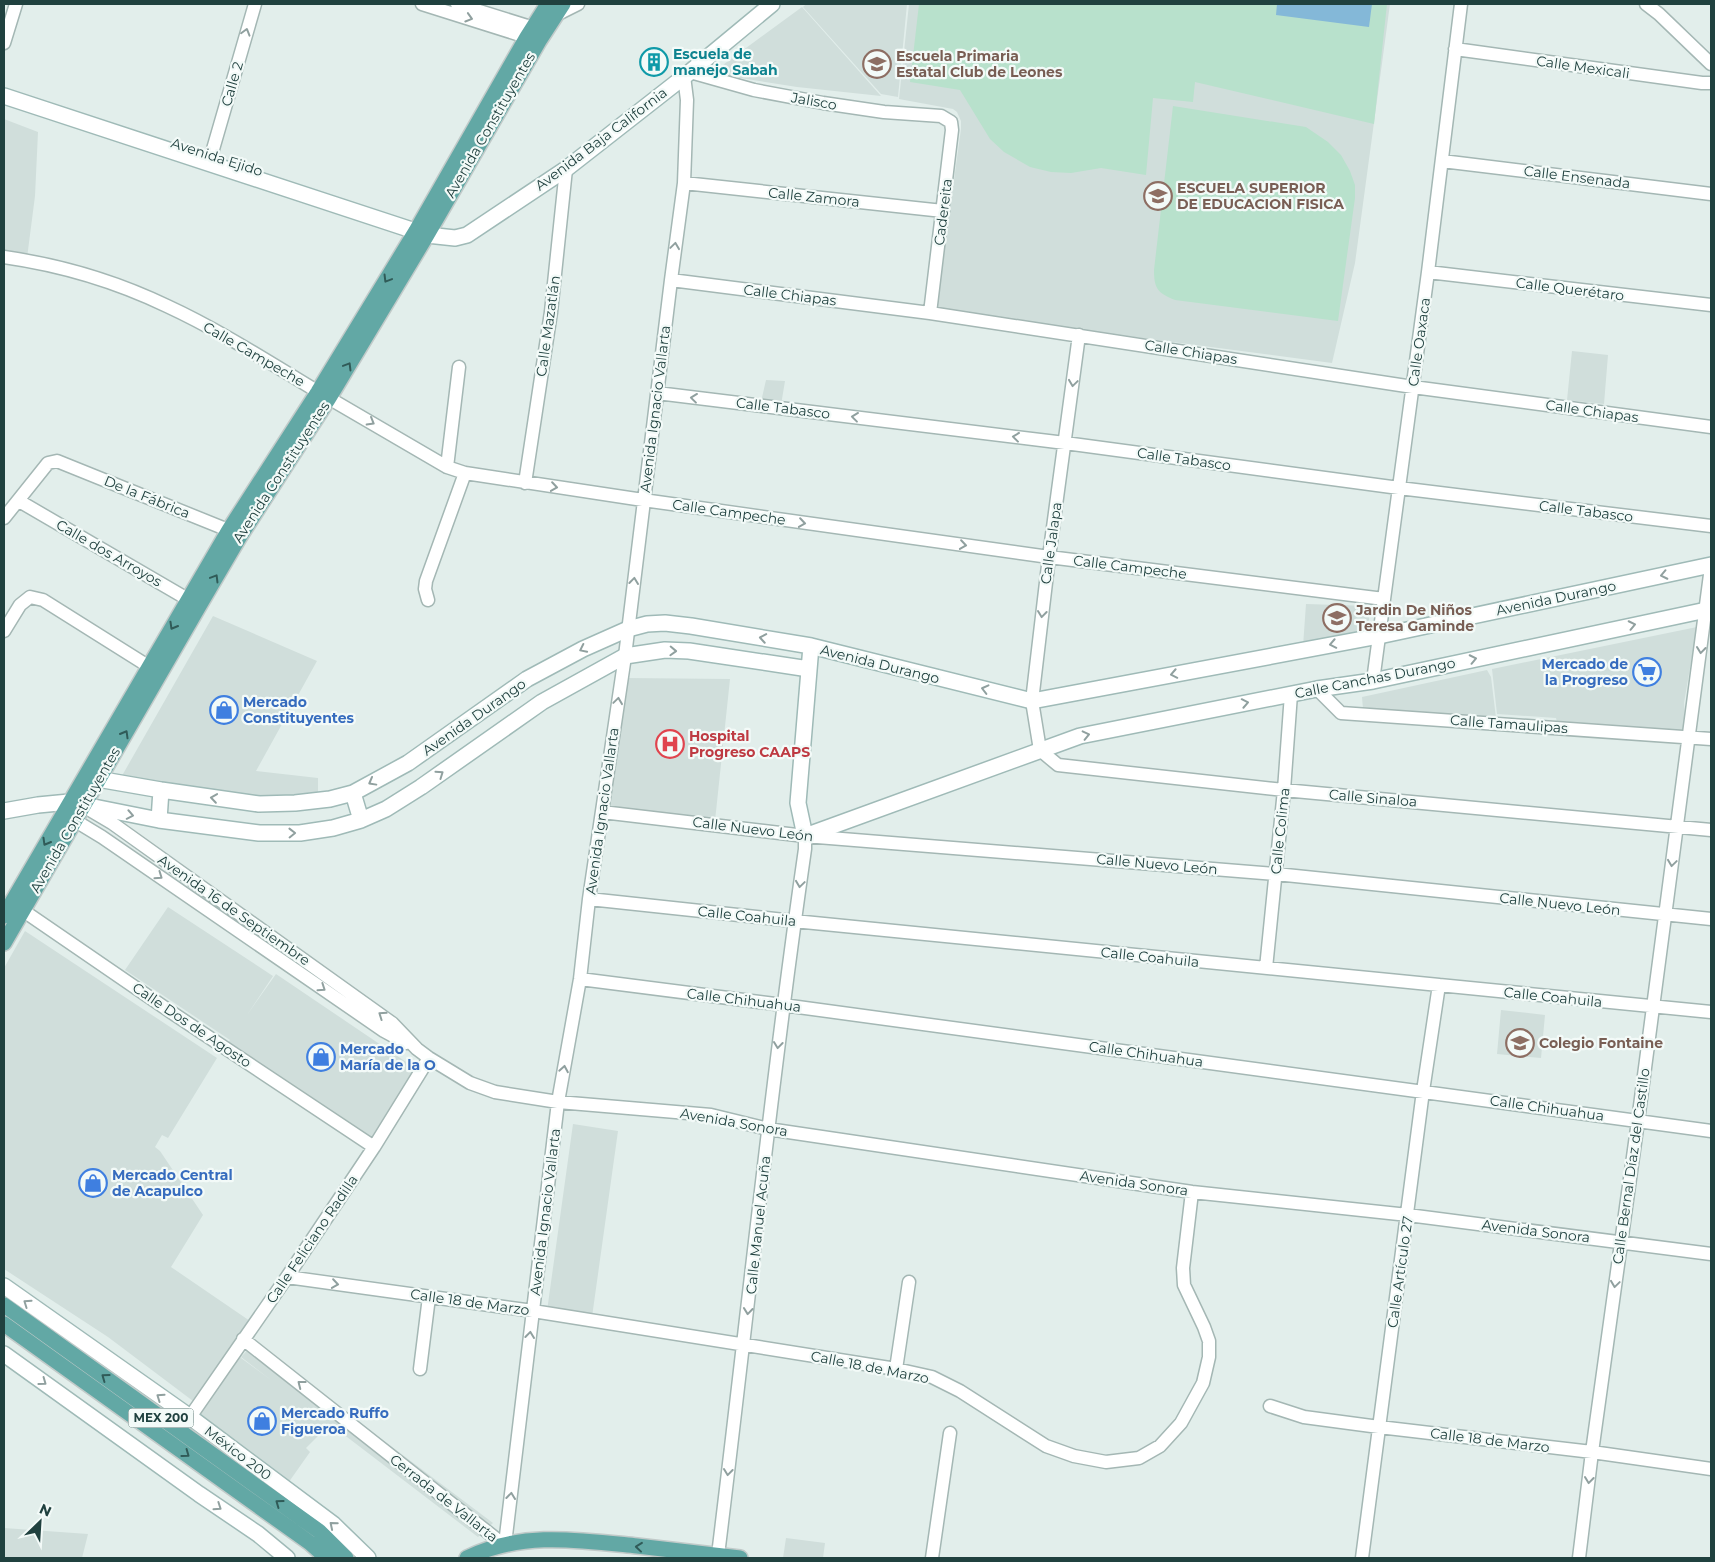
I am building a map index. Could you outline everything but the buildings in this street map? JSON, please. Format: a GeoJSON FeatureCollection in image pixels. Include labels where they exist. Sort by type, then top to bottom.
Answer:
{"type":"FeatureCollection","features":[{"type":"Feature","properties":{"kind":"main road","name":"Avenida Baja California"},"geometry":{"type":"LineString","coordinates":[[424,229],[444,238],[467,235],[566,169],[772,4]]}},
{"type":"Feature","properties":{"kind":"main road","name":"Avenida Constituyentes"},"geometry":{"type":"LineString","coordinates":[[4,943],[13,909],[235,533],[324,395],[424,229],[544,22]]}},
{"type":"Feature","properties":{"kind":"main road","name":"Avenida Ejido"},"geometry":{"type":"LineString","coordinates":[[4,85],[210,159]]}},
{"type":"Feature","properties":{"kind":"main road","name":"Avenida Ejido"},"geometry":{"type":"LineString","coordinates":[[4,96],[210,159],[424,229]]}},
{"type":"Feature","properties":{"kind":"main road","name":"Avenida Durango"},"geometry":{"type":"LineString","coordinates":[[92,778],[259,804],[295,803],[330,799],[353,793],[408,763],[527,679],[583,649],[647,624],[665,623],[691,626],[811,646],[1032,701],[1379,636],[1711,566]]}},
{"type":"Feature","properties":{"kind":"main road","name":"Calle Canchas Durango"},"geometry":{"type":"LineString","coordinates":[[1040,750],[1080,736],[1317,689],[1373,681],[1708,609]]}},
{"type":"Feature","properties":{"kind":"main road"},"geometry":{"type":"LineString","coordinates":[[811,646],[798,803],[805,836],[1040,750]]}},
{"type":"Feature","properties":{"kind":"main road"},"geometry":{"type":"LineString","coordinates":[[625,656],[665,650],[689,651],[809,669]]}},
{"type":"Feature","properties":{"kind":"main road","name":"Avenida Durango"},"geometry":{"type":"LineString","coordinates":[[72,810],[259,833],[300,833],[333,828],[362,820],[386,809],[421,787],[542,702],[625,656]]}},
{"type":"Feature","properties":{"kind":"main road"},"geometry":{"type":"LineString","coordinates":[[159,820],[162,790]]}},
{"type":"Feature","properties":{"kind":"main road"},"geometry":{"type":"LineString","coordinates":[[353,793],[362,820]]}},
{"type":"Feature","properties":{"kind":"main road"},"geometry":{"type":"LineString","coordinates":[[4,810],[38,805],[72,810]]}},
{"type":"Feature","properties":{"kind":"main road","name":"México 200"},"geometry":{"type":"LineString","coordinates":[[4,1286],[190,1417],[333,1524],[368,1558]]}},
{"type":"Feature","properties":{"kind":"main road","name":"México 200"},"geometry":{"type":"LineString","coordinates":[[4,1305],[314,1537],[327,1558]]}},
{"type":"Feature","properties":{"kind":"main road","name":"México 200"},"geometry":{"type":"LineString","coordinates":[[4,1324],[346,1558]]}},
{"type":"Feature","properties":{"kind":"main road"},"geometry":{"type":"LineString","coordinates":[[4,1354],[258,1534],[287,1558]]}},
{"type":"Feature","properties":{"kind":"main road"},"geometry":{"type":"LineString","coordinates":[[467,1558],[504,1545],[536,1539],[567,1539],[740,1558]]}},
{"type":"Feature","properties":{"kind":"street"},"geometry":{"type":"LineString","coordinates":[[4,43],[16,4]]}},
{"type":"Feature","properties":{"kind":"street","name":"Calle 2"},"geometry":{"type":"LineString","coordinates":[[210,159],[255,4]]}},
{"type":"Feature","properties":{"kind":"street"},"geometry":{"type":"LineString","coordinates":[[422,4],[544,22],[578,4]]}},
{"type":"Feature","properties":{"kind":"street"},"geometry":{"type":"LineString","coordinates":[[457,4],[544,22]]}},
{"type":"Feature","properties":{"kind":"street","name":"Calle Oaxaca"},"geometry":{"type":"LineString","coordinates":[[1373,681],[1462,4]]}},
{"type":"Feature","properties":{"kind":"street"},"geometry":{"type":"LineString","coordinates":[[1646,4],[1711,64]]}},
{"type":"Feature","properties":{"kind":"street","name":"Calle Mexicali"},"geometry":{"type":"LineString","coordinates":[[1456,49],[1702,84],[1711,83]]}},
{"type":"Feature","properties":{"kind":"street","name":"Jalisco"},"geometry":{"type":"LineString","coordinates":[[687,74],[754,90],[823,103],[884,112],[941,116]]}},
{"type":"Feature","properties":{"kind":"street","name":"Avenida Ignacio Vallarta"},"geometry":{"type":"LineString","coordinates":[[504,1545],[558,1102],[580,979],[589,899],[625,656],[684,182],[687,74]]}},
{"type":"Feature","properties":{"kind":"street","name":"Cadereita"},"geometry":{"type":"LineString","coordinates":[[930,313],[952,130],[951,122],[941,116]]}},
{"type":"Feature","properties":{"kind":"street","name":"Calle Ensenada"},"geometry":{"type":"LineString","coordinates":[[1442,161],[1711,194]]}},
{"type":"Feature","properties":{"kind":"street","name":"Calle Mazatlán"},"geometry":{"type":"LineString","coordinates":[[525,483],[551,312],[566,169]]}},
{"type":"Feature","properties":{"kind":"street","name":"Calle Zamora"},"geometry":{"type":"LineString","coordinates":[[684,182],[943,210]]}},
{"type":"Feature","properties":{"kind":"street","name":"Calle Campeche"},"geometry":{"type":"LineString","coordinates":[[4,257],[39,262],[72,270],[167,305],[230,338],[447,467],[465,473],[1049,557],[1384,599]]}},
{"type":"Feature","properties":{"kind":"street","name":"Calle Querétaro"},"geometry":{"type":"LineString","coordinates":[[1428,272],[1711,305]]}},
{"type":"Feature","properties":{"kind":"street","name":"Calle Chiapas"},"geometry":{"type":"LineString","coordinates":[[671,280],[930,313],[1413,387],[1711,427]]}},
{"type":"Feature","properties":{"kind":"street","name":"Calle Jalapa"},"geometry":{"type":"LineString","coordinates":[[1040,750],[1032,701],[1079,335]]}},
{"type":"Feature","properties":{"kind":"street"},"geometry":{"type":"LineString","coordinates":[[447,467],[459,367]]}},
{"type":"Feature","properties":{"kind":"street","name":"Calle Tabasco"},"geometry":{"type":"LineString","coordinates":[[657,393],[1711,526]]}},
{"type":"Feature","properties":{"kind":"street","name":"De la Fábrica"},"geometry":{"type":"LineString","coordinates":[[19,501],[48,463],[57,461],[235,533]]}},
{"type":"Feature","properties":{"kind":"street"},"geometry":{"type":"LineString","coordinates":[[428,600],[425,589],[426,581],[465,473]]}},
{"type":"Feature","properties":{"kind":"street"},"geometry":{"type":"LineString","coordinates":[[4,518],[19,501]]}},
{"type":"Feature","properties":{"kind":"street","name":"Calle dos Arroyos"},"geometry":{"type":"LineString","coordinates":[[19,501],[193,603]]}},
{"type":"Feature","properties":{"kind":"street","name":"Calle Bernal Díaz del Castillo"},"geometry":{"type":"LineString","coordinates":[[1579,1558],[1620,1242],[1708,609],[1711,566]]}},
{"type":"Feature","properties":{"kind":"street"},"geometry":{"type":"LineString","coordinates":[[4,631],[20,604],[30,598],[36,598],[43,600],[154,670]]}},
{"type":"Feature","properties":{"kind":"street"},"geometry":{"type":"LineString","coordinates":[[1698,673],[1711,672]]}},
{"type":"Feature","properties":{"kind":"street","name":"Calle Tamaulipas"},"geometry":{"type":"LineString","coordinates":[[1317,689],[1341,713],[1711,739]]}},
{"type":"Feature","properties":{"kind":"street","name":"Calle Colima"},"geometry":{"type":"LineString","coordinates":[[1266,968],[1284,790],[1291,694]]}},
{"type":"Feature","properties":{"kind":"street","name":"Calle Sinaloa"},"geometry":{"type":"LineString","coordinates":[[1040,750],[1058,765],[1284,790],[1711,830]]}},
{"type":"Feature","properties":{"kind":"street","name":"Avenida 16 de Septiembre"},"geometry":{"type":"LineString","coordinates":[[72,810],[102,837],[392,1023],[428,1058],[470,1083],[495,1092],[558,1102]]}},
{"type":"Feature","properties":{"kind":"street","name":"Calle Nuevo León"},"geometry":{"type":"LineString","coordinates":[[602,812],[805,836],[1276,874],[1711,919]]}},
{"type":"Feature","properties":{"kind":"street","name":"Calle Manuel Acuña"},"geometry":{"type":"LineString","coordinates":[[718,1555],[783,1005],[805,836]]}},
{"type":"Feature","properties":{"kind":"street","name":"Calle Coahuila"},"geometry":{"type":"LineString","coordinates":[[589,899],[1711,1012]]}},
{"type":"Feature","properties":{"kind":"street","name":"Calle Dos de Agosto"},"geometry":{"type":"LineString","coordinates":[[13,909],[374,1147]]}},
{"type":"Feature","properties":{"kind":"street","name":"Calle Chihuahua"},"geometry":{"type":"LineString","coordinates":[[580,979],[1711,1131]]}},
{"type":"Feature","properties":{"kind":"street","name":"Calle Artículo 27"},"geometry":{"type":"LineString","coordinates":[[1362,1558],[1423,1091],[1439,985]]}},
{"type":"Feature","properties":{"kind":"street","name":"Calle Feliciano Radilla"},"geometry":{"type":"LineString","coordinates":[[190,1417],[374,1147],[428,1058]]}},
{"type":"Feature","properties":{"kind":"street","name":"Avenida Sonora"},"geometry":{"type":"LineString","coordinates":[[558,1102],[711,1115],[768,1129],[1192,1192],[1408,1215],[1711,1254]]}},
{"type":"Feature","properties":{"kind":"street","name":"Calle 18 de Marzo"},"geometry":{"type":"LineString","coordinates":[[287,1277],[533,1311],[896,1369],[932,1377],[960,1391],[1046,1446],[1074,1456],[1106,1462],[1139,1458],[1160,1446],[1180,1423],[1203,1383],[1209,1357],[1209,1342],[1184,1285],[1183,1268],[1192,1192]]}},
{"type":"Feature","properties":{"kind":"street"},"geometry":{"type":"LineString","coordinates":[[896,1369],[909,1282]]}},
{"type":"Feature","properties":{"kind":"street"},"geometry":{"type":"LineString","coordinates":[[420,1369],[429,1297]]}},
{"type":"Feature","properties":{"kind":"street","name":"Cerrada de Vallarta"},"geometry":{"type":"LineString","coordinates":[[243,1339],[504,1545]]}},
{"type":"Feature","properties":{"kind":"street","name":"Calle 18 de Marzo"},"geometry":{"type":"LineString","coordinates":[[1270,1406],[1304,1417],[1592,1452],[1711,1469]]}},
{"type":"Feature","properties":{"kind":"street"},"geometry":{"type":"LineString","coordinates":[[932,1558],[950,1433]]}},
{"type":"Feature","properties":{"kind":"shaded area","name":"Escuela Primaria Estatal Club de Leones"},"geometry":{"type":"Polygon","coordinates":[[[806,4],[907,4],[898,97],[881,94],[803,7],[806,4]]]}},
{"type":"Feature","properties":{"kind":"shaded area","name":"ESCUELA SUPERIOR DE EDUCACION FISICA"},"geometry":{"type":"Polygon","coordinates":[[[909,4],[1390,4],[1355,263],[1332,363],[936,311],[961,121],[957,112],[953,109],[899,99],[909,4]]]}},
{"type":"Feature","properties":{"kind":"shaded area"},"geometry":{"type":"Polygon","coordinates":[[[802,7],[881,96],[797,87],[716,74],[716,70],[802,7]]]}},
{"type":"Feature","properties":{"kind":"shaded area"},"geometry":{"type":"Polygon","coordinates":[[[4,119],[38,132],[35,196],[27,258],[4,255],[4,119]]]}},
{"type":"Feature","properties":{"kind":"shaded area"},"geometry":{"type":"Polygon","coordinates":[[[1572,351],[1608,355],[1604,404],[1567,400],[1572,351]]]}},
{"type":"Feature","properties":{"kind":"shaded area"},"geometry":{"type":"Polygon","coordinates":[[[766,380],[785,381],[781,405],[761,402],[766,380]]]}},
{"type":"Feature","properties":{"kind":"shaded area","name":"Jardin De Niños Teresa Gaminde"},"geometry":{"type":"Polygon","coordinates":[[[1306,604],[1369,606],[1369,631],[1303,646],[1306,604]]]}},
{"type":"Feature","properties":{"kind":"shaded area","name":"Mercado Constituyentes"},"geometry":{"type":"Polygon","coordinates":[[[213,616],[317,661],[256,771],[318,778],[318,799],[256,802],[119,781],[213,616]]]}},
{"type":"Feature","properties":{"kind":"shaded area","name":"Mercado de la Progreso"},"geometry":{"type":"Polygon","coordinates":[[[1697,627],[1684,703],[1686,735],[1557,722],[1556,718],[1497,714],[1492,669],[1697,627]]]}},
{"type":"Feature","properties":{"kind":"shaded area"},"geometry":{"type":"Polygon","coordinates":[[[1487,670],[1491,677],[1496,718],[1363,709],[1362,697],[1487,670]]]}},
{"type":"Feature","properties":{"kind":"shaded area","name":"Hospital Progreso CAAPS"},"geometry":{"type":"Polygon","coordinates":[[[627,678],[730,679],[715,821],[606,809],[627,678]]]}},
{"type":"Feature","properties":{"kind":"shaded area","name":"Mercado María de la O"},"geometry":{"type":"Polygon","coordinates":[[[168,907],[273,976],[247,1015],[276,974],[415,1068],[369,1141],[226,1046],[230,1040],[125,970],[168,907]]]}},
{"type":"Feature","properties":{"kind":"shaded area","name":"Mercado Central de Acapulco"},"geometry":{"type":"Polygon","coordinates":[[[25,931],[217,1058],[168,1138],[162,1135],[155,1147],[160,1151],[203,1215],[171,1267],[250,1321],[193,1401],[108,1337],[4,1269],[4,968],[25,931]]]}},
{"type":"Feature","properties":{"kind":"shaded area","name":"Colegio Fontaine"},"geometry":{"type":"Polygon","coordinates":[[[1501,1010],[1545,1015],[1541,1058],[1497,1054],[1501,1010]]]}},
{"type":"Feature","properties":{"kind":"shaded area"},"geometry":{"type":"Polygon","coordinates":[[[573,1124],[618,1131],[592,1317],[547,1311],[573,1124]]]}},
{"type":"Feature","properties":{"kind":"shaded area"},"geometry":{"type":"Polygon","coordinates":[[[254,1343],[493,1523],[478,1537],[330,1424],[306,1448],[310,1452],[286,1486],[194,1416],[237,1355],[271,1380],[241,1357],[254,1343]]]}},
{"type":"Feature","properties":{"kind":"shaded area"},"geometry":{"type":"Polygon","coordinates":[[[4,1528],[88,1534],[82,1558],[4,1558],[4,1528]]]}},
{"type":"Feature","properties":{"kind":"shaded area"},"geometry":{"type":"Polygon","coordinates":[[[786,1538],[825,1543],[823,1558],[783,1558],[786,1538]]]}},
{"type":"Feature","properties":{"kind":"green space"},"geometry":{"type":"Polygon","coordinates":[[[919,4],[1387,4],[1374,124],[1195,82],[1193,102],[1153,98],[1146,175],[1101,168],[1071,173],[1051,172],[1030,167],[1004,152],[990,139],[960,90],[910,82],[919,4]]]}},
{"type":"Feature","properties":{"kind":"green space"},"geometry":{"type":"Polygon","coordinates":[[[1173,106],[1306,127],[1328,142],[1341,155],[1355,185],[1355,198],[1338,321],[1175,300],[1158,290],[1154,270],[1173,106]]]}},
{"type":"Feature","properties":{"kind":"water"},"geometry":{"type":"Polygon","coordinates":[[[1277,4],[1372,4],[1369,27],[1276,15],[1277,4]]]}},
{"type":"Feature","properties":{"kind":"place","name":"Escuela de manejo Sabah"},"geometry":{"type":"Point","coordinates":[654,62]}},
{"type":"Feature","properties":{"kind":"place","name":"Escuela Primaria Estatal Club de Leones"},"geometry":{"type":"Point","coordinates":[877,64]}},
{"type":"Feature","properties":{"kind":"place","name":"ESCUELA SUPERIOR DE EDUCACION FISICA"},"geometry":{"type":"Point","coordinates":[1158,196]}},
{"type":"Feature","properties":{"kind":"place","name":"Jardin De Niños Teresa Gaminde"},"geometry":{"type":"Point","coordinates":[1337,618]}},
{"type":"Feature","properties":{"kind":"place","name":"Mercado de la Progreso"},"geometry":{"type":"Point","coordinates":[1647,672]}},
{"type":"Feature","properties":{"kind":"place","name":"Mercado Constituyentes"},"geometry":{"type":"Point","coordinates":[224,710]}},
{"type":"Feature","properties":{"kind":"place","name":"Hospital Progreso CAAPS"},"geometry":{"type":"Point","coordinates":[670,744]}},
{"type":"Feature","properties":{"kind":"place","name":"Colegio Fontaine"},"geometry":{"type":"Point","coordinates":[1520,1043]}},
{"type":"Feature","properties":{"kind":"place","name":"Mercado María de la O"},"geometry":{"type":"Point","coordinates":[321,1057]}},
{"type":"Feature","properties":{"kind":"place","name":"Mercado Central de Acapulco"},"geometry":{"type":"Point","coordinates":[93,1183]}},
{"type":"Feature","properties":{"kind":"place","name":"Mercado Ruffo Figueroa"},"geometry":{"type":"Point","coordinates":[262,1421]}}]}
